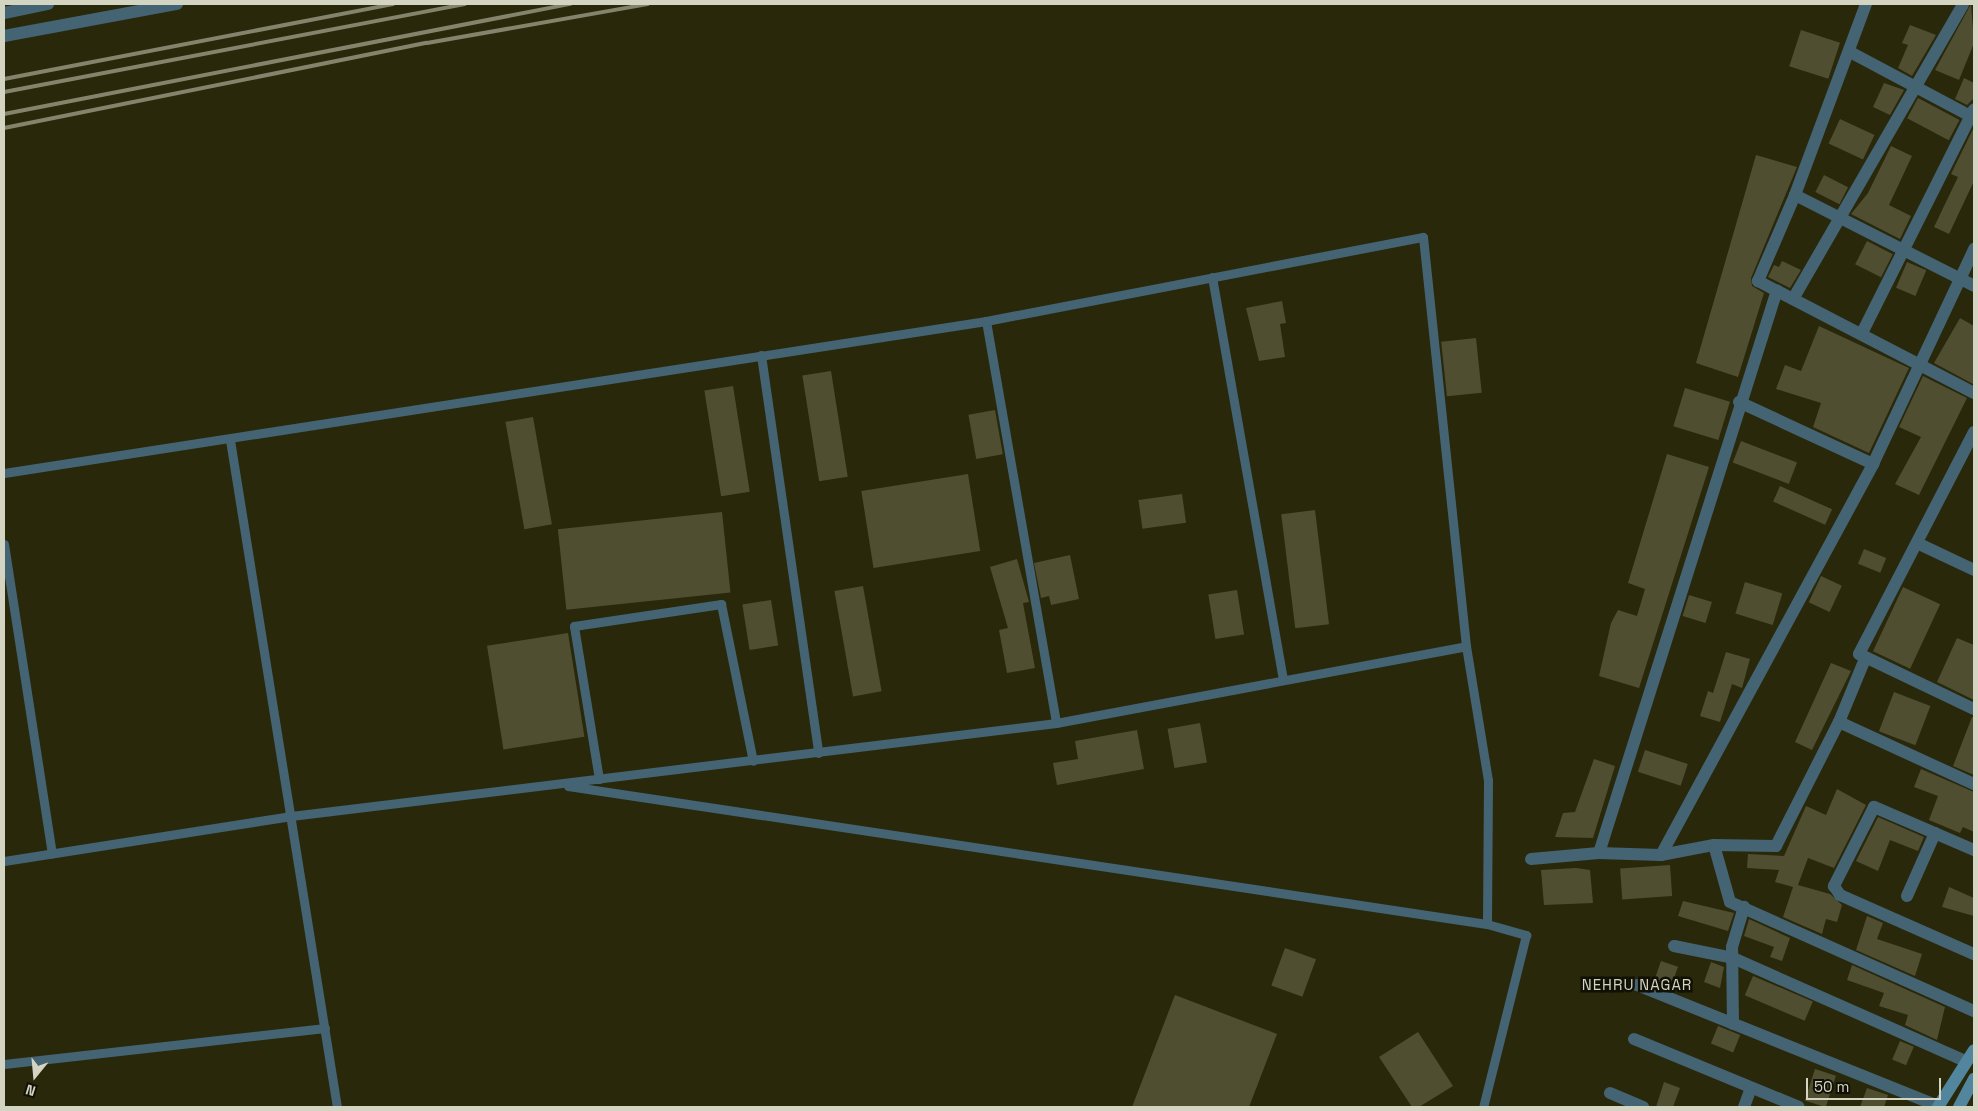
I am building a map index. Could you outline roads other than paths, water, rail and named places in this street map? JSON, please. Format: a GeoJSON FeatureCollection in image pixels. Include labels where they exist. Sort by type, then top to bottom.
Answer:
{"type":"FeatureCollection","features":[{"type":"Feature","properties":{"kind":"main road"},"geometry":{"type":"LineString","coordinates":[[1938,1107],[1965,1060],[1974,1050]]}},
{"type":"Feature","properties":{"kind":"main road"},"geometry":{"type":"LineString","coordinates":[[1959,1107],[1974,1079]]}},
{"type":"Feature","properties":{"kind":"street"},"geometry":{"type":"LineString","coordinates":[[4,13],[47,4]]}},
{"type":"Feature","properties":{"kind":"street"},"geometry":{"type":"LineString","coordinates":[[4,36],[177,4]]}},
{"type":"Feature","properties":{"kind":"street"},"geometry":{"type":"LineString","coordinates":[[1866,4],[1850,52],[1795,195],[1758,281],[1862,333],[1974,393]]}},
{"type":"Feature","properties":{"kind":"street"},"geometry":{"type":"LineString","coordinates":[[1794,299],[1837,217],[1916,90],[1963,4]]}},
{"type":"Feature","properties":{"kind":"street"},"geometry":{"type":"LineString","coordinates":[[1850,52],[1916,90],[1973,114],[1862,333]]}},
{"type":"Feature","properties":{"kind":"street"},"geometry":{"type":"LineString","coordinates":[[1795,195],[1974,286]]}},
{"type":"Feature","properties":{"kind":"street"},"geometry":{"type":"LineString","coordinates":[[1661,856],[1873,464],[1974,249]]}},
{"type":"Feature","properties":{"kind":"street"},"geometry":{"type":"LineString","coordinates":[[1599,853],[1739,402],[1777,290]]}},
{"type":"Feature","properties":{"kind":"street"},"geometry":{"type":"LineString","coordinates":[[1739,402],[1873,464]]}},
{"type":"Feature","properties":{"kind":"street"},"geometry":{"type":"LineString","coordinates":[[1974,432],[1918,543],[1860,644],[1859,654],[1865,659],[1974,709]]}},
{"type":"Feature","properties":{"kind":"street"},"geometry":{"type":"LineString","coordinates":[[1918,543],[1974,570]]}},
{"type":"Feature","properties":{"kind":"street"},"geometry":{"type":"LineString","coordinates":[[1532,858],[1599,853],[1661,856],[1714,845],[1776,846],[1839,722],[1865,659]]}},
{"type":"Feature","properties":{"kind":"street"},"geometry":{"type":"LineString","coordinates":[[1839,722],[1974,784]]}},
{"type":"Feature","properties":{"kind":"street"},"geometry":{"type":"LineString","coordinates":[[1974,850],[1871,808],[1835,889],[1974,954]]}},
{"type":"Feature","properties":{"kind":"street"},"geometry":{"type":"LineString","coordinates":[[1907,896],[1935,833]]}},
{"type":"Feature","properties":{"kind":"street"},"geometry":{"type":"LineString","coordinates":[[1714,845],[1730,902],[1974,1011]]}},
{"type":"Feature","properties":{"kind":"street"},"geometry":{"type":"LineString","coordinates":[[1733,1024],[1733,958],[1744,907]]}},
{"type":"Feature","properties":{"kind":"street"},"geometry":{"type":"LineString","coordinates":[[1674,946],[1733,958],[1965,1060]]}},
{"type":"Feature","properties":{"kind":"street"},"geometry":{"type":"LineString","coordinates":[[1637,985],[1938,1107]]}},
{"type":"Feature","properties":{"kind":"street"},"geometry":{"type":"LineString","coordinates":[[1634,1039],[1799,1107]]}},
{"type":"Feature","properties":{"kind":"street"},"geometry":{"type":"LineString","coordinates":[[1744,1107],[1752,1088]]}},
{"type":"Feature","properties":{"kind":"street"},"geometry":{"type":"LineString","coordinates":[[1610,1094],[1643,1107]]}},
{"type":"Feature","properties":{"kind":"lane"},"geometry":{"type":"LineString","coordinates":[[4,473],[230,440],[986,321],[1423,236],[1466,646],[1488,780],[1487,924]]}},
{"type":"Feature","properties":{"kind":"lane"},"geometry":{"type":"LineString","coordinates":[[1212,277],[1283,680]]}},
{"type":"Feature","properties":{"kind":"lane"},"geometry":{"type":"LineString","coordinates":[[986,321],[1056,723]]}},
{"type":"Feature","properties":{"kind":"lane"},"geometry":{"type":"LineString","coordinates":[[761,355],[818,753]]}},
{"type":"Feature","properties":{"kind":"lane"},"geometry":{"type":"LineString","coordinates":[[230,440],[337,1107]]}},
{"type":"Feature","properties":{"kind":"lane"},"geometry":{"type":"LineString","coordinates":[[4,544],[52,853]]}},
{"type":"Feature","properties":{"kind":"lane"},"geometry":{"type":"LineString","coordinates":[[599,779],[574,626],[721,604],[753,761]]}},
{"type":"Feature","properties":{"kind":"lane"},"geometry":{"type":"LineString","coordinates":[[4,861],[291,816],[1056,723],[1466,646]]}},
{"type":"Feature","properties":{"kind":"lane"},"geometry":{"type":"LineString","coordinates":[[555,784],[1487,924],[1526,935],[1484,1107]]}},
{"type":"Feature","properties":{"kind":"lane"},"geometry":{"type":"LineString","coordinates":[[4,1064],[325,1028]]}},
{"type":"Feature","properties":{"kind":"railway"},"geometry":{"type":"LineString","coordinates":[[4,79],[393,4]]}},
{"type":"Feature","properties":{"kind":"railway"},"geometry":{"type":"LineString","coordinates":[[4,92],[465,4]]}},
{"type":"Feature","properties":{"kind":"railway"},"geometry":{"type":"LineString","coordinates":[[4,114],[570,4]]}},
{"type":"Feature","properties":{"kind":"railway"},"geometry":{"type":"LineString","coordinates":[[4,128],[427,43],[648,4]]}},
{"type":"Feature","properties":{"kind":"district","name":"NEHRU NAGAR"},"geometry":{"type":"Point","coordinates":[1637,985]}}]}
